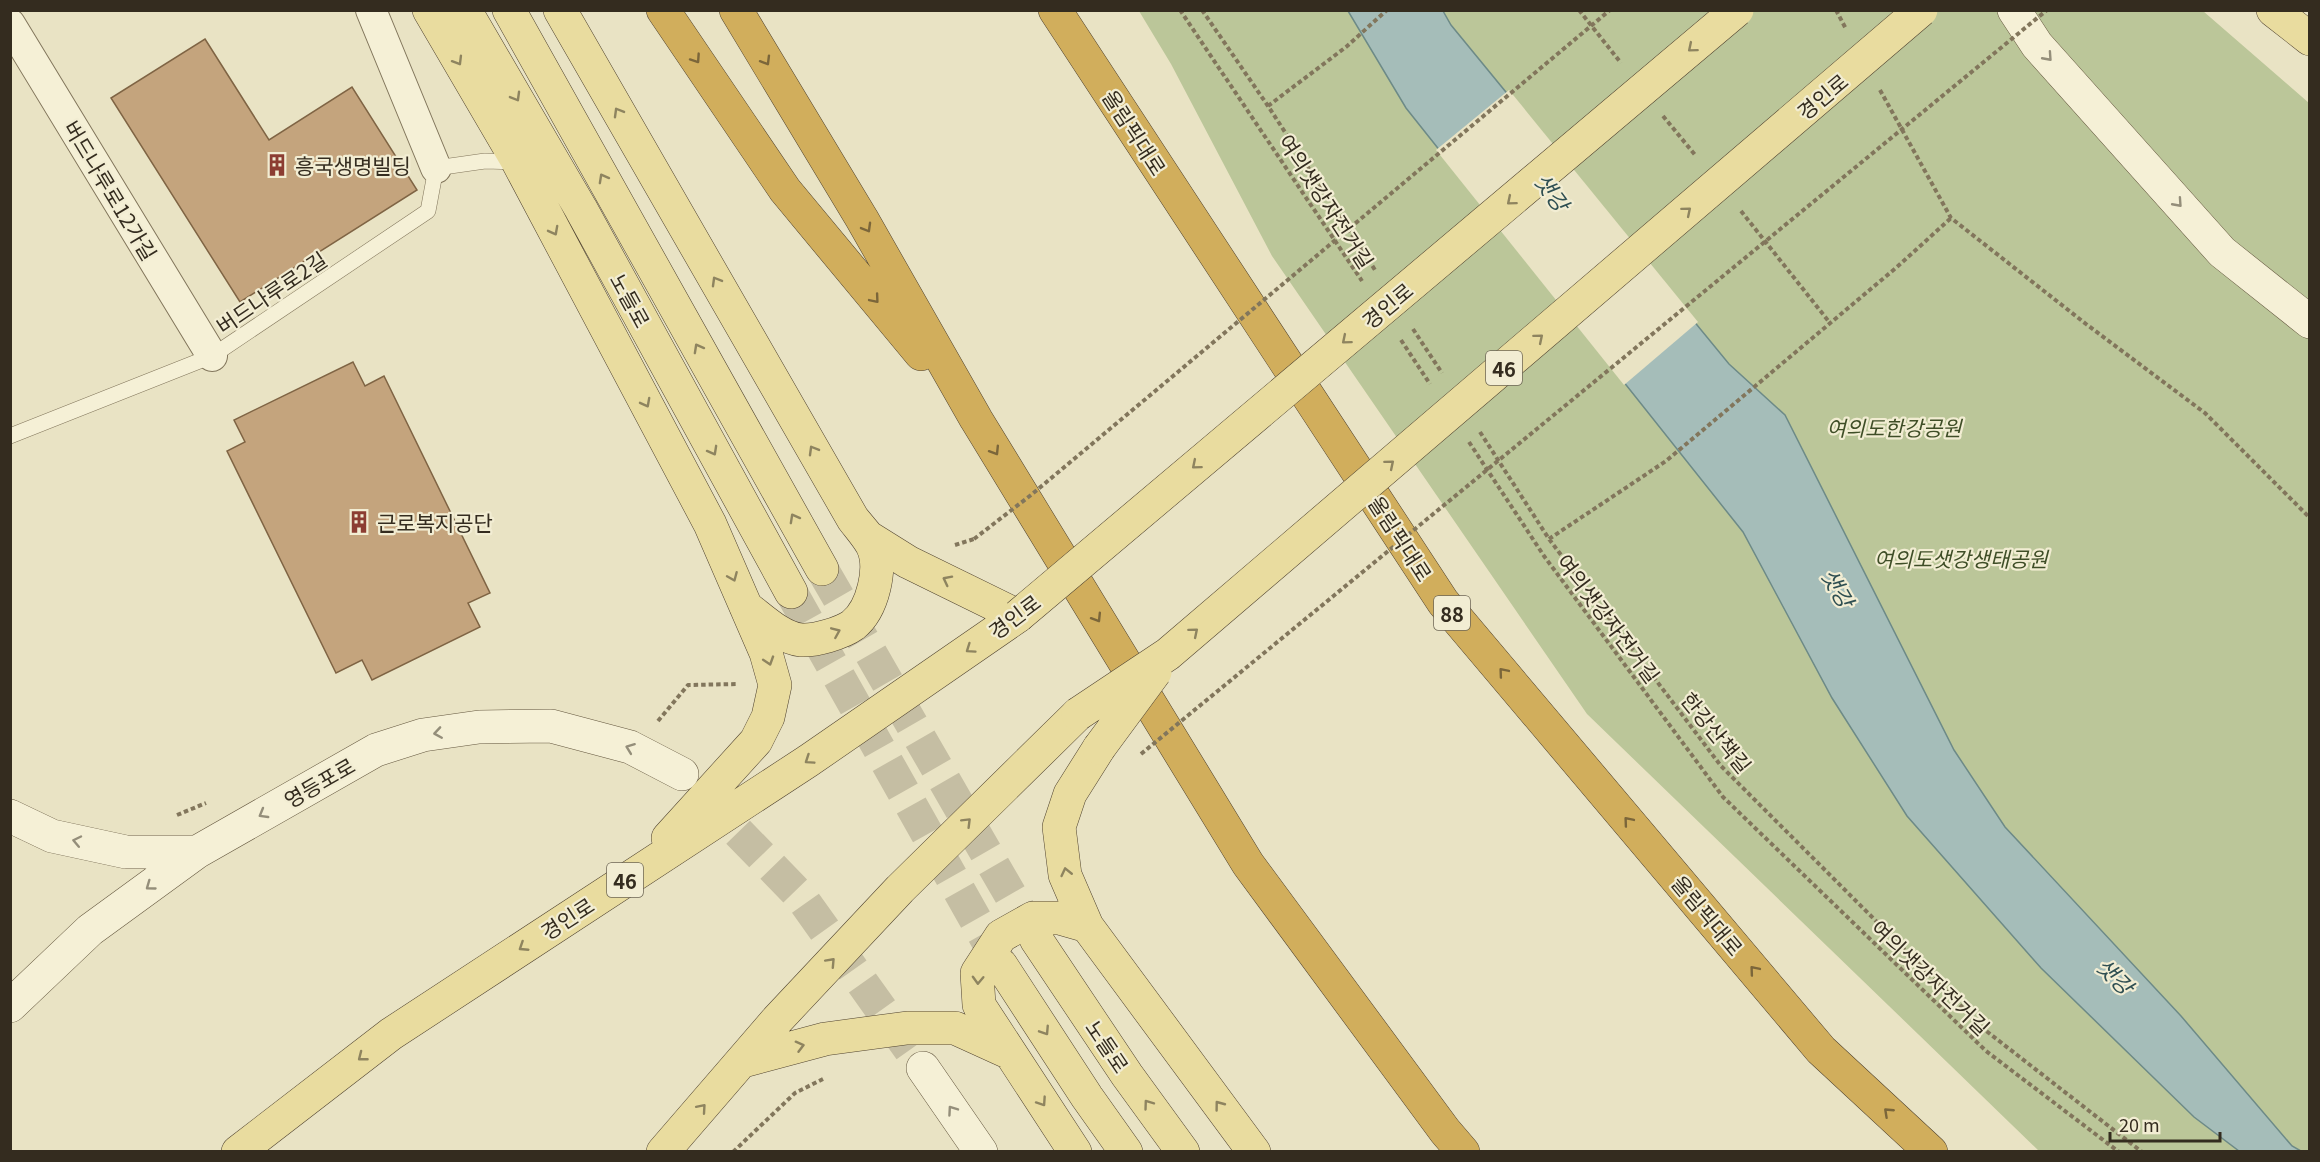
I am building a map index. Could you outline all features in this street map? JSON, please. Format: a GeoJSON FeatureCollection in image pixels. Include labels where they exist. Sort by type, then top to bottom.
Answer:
{"type":"FeatureCollection","features":[{"type":"Feature","properties":{"kind":"highway"},"geometry":{"type":"LineString","coordinates":[[663,10],[785,190],[976,419]]}},
{"type":"Feature","properties":{"kind":"highway"},"geometry":{"type":"LineString","coordinates":[[736,10],[861,219],[976,419],[1248,864],[1444,1131],[1463,1152]]}},
{"type":"Feature","properties":{"kind":"highway","name":"올림픽대로"},"geometry":{"type":"LineString","coordinates":[[1055,10],[1443,602],[1821,1050],[1931,1152]]}},
{"type":"Feature","properties":{"kind":"main road"},"geometry":{"type":"LineString","coordinates":[[429,10],[518,162],[710,524],[766,653],[775,685],[768,717],[756,741],[636,873]]}},
{"type":"Feature","properties":{"kind":"main road","name":"노들로"},"geometry":{"type":"LineString","coordinates":[[465,10],[581,208],[791,592]]}},
{"type":"Feature","properties":{"kind":"main road","name":"노들로"},"geometry":{"type":"LineString","coordinates":[[509,10],[822,569]]}},
{"type":"Feature","properties":{"kind":"main road"},"geometry":{"type":"LineString","coordinates":[[560,10],[853,519],[873,546],[878,575],[869,604],[854,625],[821,638],[800,640],[778,631],[746,607]]}},
{"type":"Feature","properties":{"kind":"main road","name":"경인로"},"geometry":{"type":"LineString","coordinates":[[238,1152],[391,1034],[808,761],[1018,616],[1737,10]]}},
{"type":"Feature","properties":{"kind":"main road"},"geometry":{"type":"LineString","coordinates":[[2014,10],[2037,45],[2222,252],[2310,322]]}},
{"type":"Feature","properties":{"kind":"main road"},"geometry":{"type":"LineString","coordinates":[[2273,10],[2310,39]]}},
{"type":"Feature","properties":{"kind":"main road","name":"경인로"},"geometry":{"type":"LineString","coordinates":[[663,1152],[777,1020],[900,889],[1078,714],[1168,654],[1920,13]]}},
{"type":"Feature","properties":{"kind":"main road"},"geometry":{"type":"LineString","coordinates":[[853,519],[868,537],[908,562],[1018,616]]}},
{"type":"Feature","properties":{"kind":"main road"},"geometry":{"type":"LineString","coordinates":[[1168,654],[1099,748],[1070,794],[1059,827],[1065,874],[1087,926],[1254,1152]]}},
{"type":"Feature","properties":{"kind":"main road","name":"영등포로"},"geometry":{"type":"LineString","coordinates":[[10,1006],[90,930],[197,852],[376,750],[435,734],[479,727],[551,726],[630,747],[682,774]]}},
{"type":"Feature","properties":{"kind":"main road"},"geometry":{"type":"LineString","coordinates":[[10,816],[52,836],[126,852],[197,852]]}},
{"type":"Feature","properties":{"kind":"main road"},"geometry":{"type":"LineString","coordinates":[[1075,1152],[979,1005],[976,973],[1001,936],[1034,918],[1059,918],[1087,926]]}},
{"type":"Feature","properties":{"kind":"main road","name":"노들로"},"geometry":{"type":"LineString","coordinates":[[1036,939],[1127,1075],[1183,1152]]}},
{"type":"Feature","properties":{"kind":"main road"},"geometry":{"type":"LineString","coordinates":[[1001,964],[1126,1152]]}},
{"type":"Feature","properties":{"kind":"main road"},"geometry":{"type":"LineString","coordinates":[[743,1061],[825,1039],[907,1028],[955,1029],[1010,1053]]}},
{"type":"Feature","properties":{"kind":"main road"},"geometry":{"type":"LineString","coordinates":[[923,1068],[981,1152]]}},
{"type":"Feature","properties":{"kind":"street"},"geometry":{"type":"LineString","coordinates":[[371,10],[436,168]]}},
{"type":"Feature","properties":{"kind":"street","name":"버드나루로12가길"},"geometry":{"type":"LineString","coordinates":[[10,24],[212,356]]}},
{"type":"Feature","properties":{"kind":"lane"},"geometry":{"type":"LineString","coordinates":[[436,168],[485,161],[518,162]]}},
{"type":"Feature","properties":{"kind":"lane","name":"버드나루로2길"},"geometry":{"type":"LineString","coordinates":[[10,436],[212,356],[428,212],[436,168]]}},
{"type":"Feature","properties":{"kind":"path","name":"여의샛강자전거길"},"geometry":{"type":"LineString","coordinates":[[1180,10],[1367,288]]}},
{"type":"Feature","properties":{"kind":"path"},"geometry":{"type":"LineString","coordinates":[[1202,10],[1377,273]]}},
{"type":"Feature","properties":{"kind":"path"},"geometry":{"type":"LineString","coordinates":[[1268,106],[1346,47],[1388,10]]}},
{"type":"Feature","properties":{"kind":"path"},"geometry":{"type":"LineString","coordinates":[[974,539],[1059,472],[1610,10]]}},
{"type":"Feature","properties":{"kind":"path"},"geometry":{"type":"LineString","coordinates":[[1836,10],[1848,31]]}},
{"type":"Feature","properties":{"kind":"path"},"geometry":{"type":"LineString","coordinates":[[1135,759],[2047,10]]}},
{"type":"Feature","properties":{"kind":"path"},"geometry":{"type":"LineString","coordinates":[[1876,83],[1951,218],[2086,324],[2205,413],[2310,518]]}},
{"type":"Feature","properties":{"kind":"path"},"geometry":{"type":"LineString","coordinates":[[1549,539],[1666,461],[1951,218]]}},
{"type":"Feature","properties":{"kind":"path"},"geometry":{"type":"LineString","coordinates":[[1409,322],[1447,382]]}},
{"type":"Feature","properties":{"kind":"path"},"geometry":{"type":"LineString","coordinates":[[1400,338],[1433,387]]}},
{"type":"Feature","properties":{"kind":"path","name":"한강산책길"},"geometry":{"type":"LineString","coordinates":[[1479,431],[1549,539],[1721,766],[1985,1030],[2142,1152]]}},
{"type":"Feature","properties":{"kind":"path","name":"여의샛강자전거길"},"geometry":{"type":"LineString","coordinates":[[1465,437],[1544,556],[1723,797],[1986,1051],[2119,1152]]}},
{"type":"Feature","properties":{"kind":"path"},"geometry":{"type":"LineString","coordinates":[[688,685],[746,684]]}},
{"type":"Feature","properties":{"kind":"path"},"geometry":{"type":"LineString","coordinates":[[733,1152],[795,1093]]}},
{"type":"Feature","properties":{"kind":"green space","name":"여의도한강공원"},"geometry":{"type":"Polygon","coordinates":[[[1139,11],[2203,11],[2309,103],[2309,1151],[2039,1151],[1587,714],[1272,256],[1171,64],[1139,11]]]}},
{"type":"Feature","properties":{"kind":"water","name":"샛강"},"geometry":{"type":"Polygon","coordinates":[[[1348,11],[1443,11],[1451,25],[1729,364],[1785,415],[1954,750],[2005,827],[2181,1016],[2292,1146],[2301,1151],[2239,1151],[2194,1117],[2041,968],[1907,816],[1832,698],[1743,532],[1406,108],[1348,11]]]}},
{"type":"Feature","properties":{"kind":"pier"},"geometry":{"type":"Polygon","coordinates":[[[1509,90],[1698,322],[1624,385],[1436,150],[1509,90]]]}},
{"type":"Feature","properties":{"kind":"building","name":"흥국생명빌딩"},"geometry":{"type":"Polygon","coordinates":[[[205,39],[269,140],[352,87],[417,190],[240,302],[111,98],[205,39]]]}},
{"type":"Feature","properties":{"kind":"building","name":"근로복지공단"},"geometry":{"type":"Polygon","coordinates":[[[353,362],[365,386],[384,376],[490,593],[468,603],[480,627],[372,680],[362,660],[336,673],[227,451],[245,442],[234,420],[353,362]]]}},
{"type":"Feature","properties":{"kind":"tunnel"},"geometry":{"type":"LineString","coordinates":[[822,569],[1036,939]]}},
{"type":"Feature","properties":{"kind":"tunnel"},"geometry":{"type":"LineString","coordinates":[[791,592],[1001,965]]}},
{"type":"Feature","properties":{"kind":"tunnel"},"geometry":{"type":"LineString","coordinates":[[704,797],[801,897],[923,1068]]}},
{"type":"Feature","properties":{"kind":"place","name":"흥국생명빌딩"},"geometry":{"type":"Point","coordinates":[277,165]}},
{"type":"Feature","properties":{"kind":"place","name":"근로복지공단"},"geometry":{"type":"Point","coordinates":[359,522]}},
{"type":"Feature","properties":{"kind":"park label","name":"여의도샛강생태공원"},"geometry":{"type":"Point","coordinates":[1961,558]}}]}
